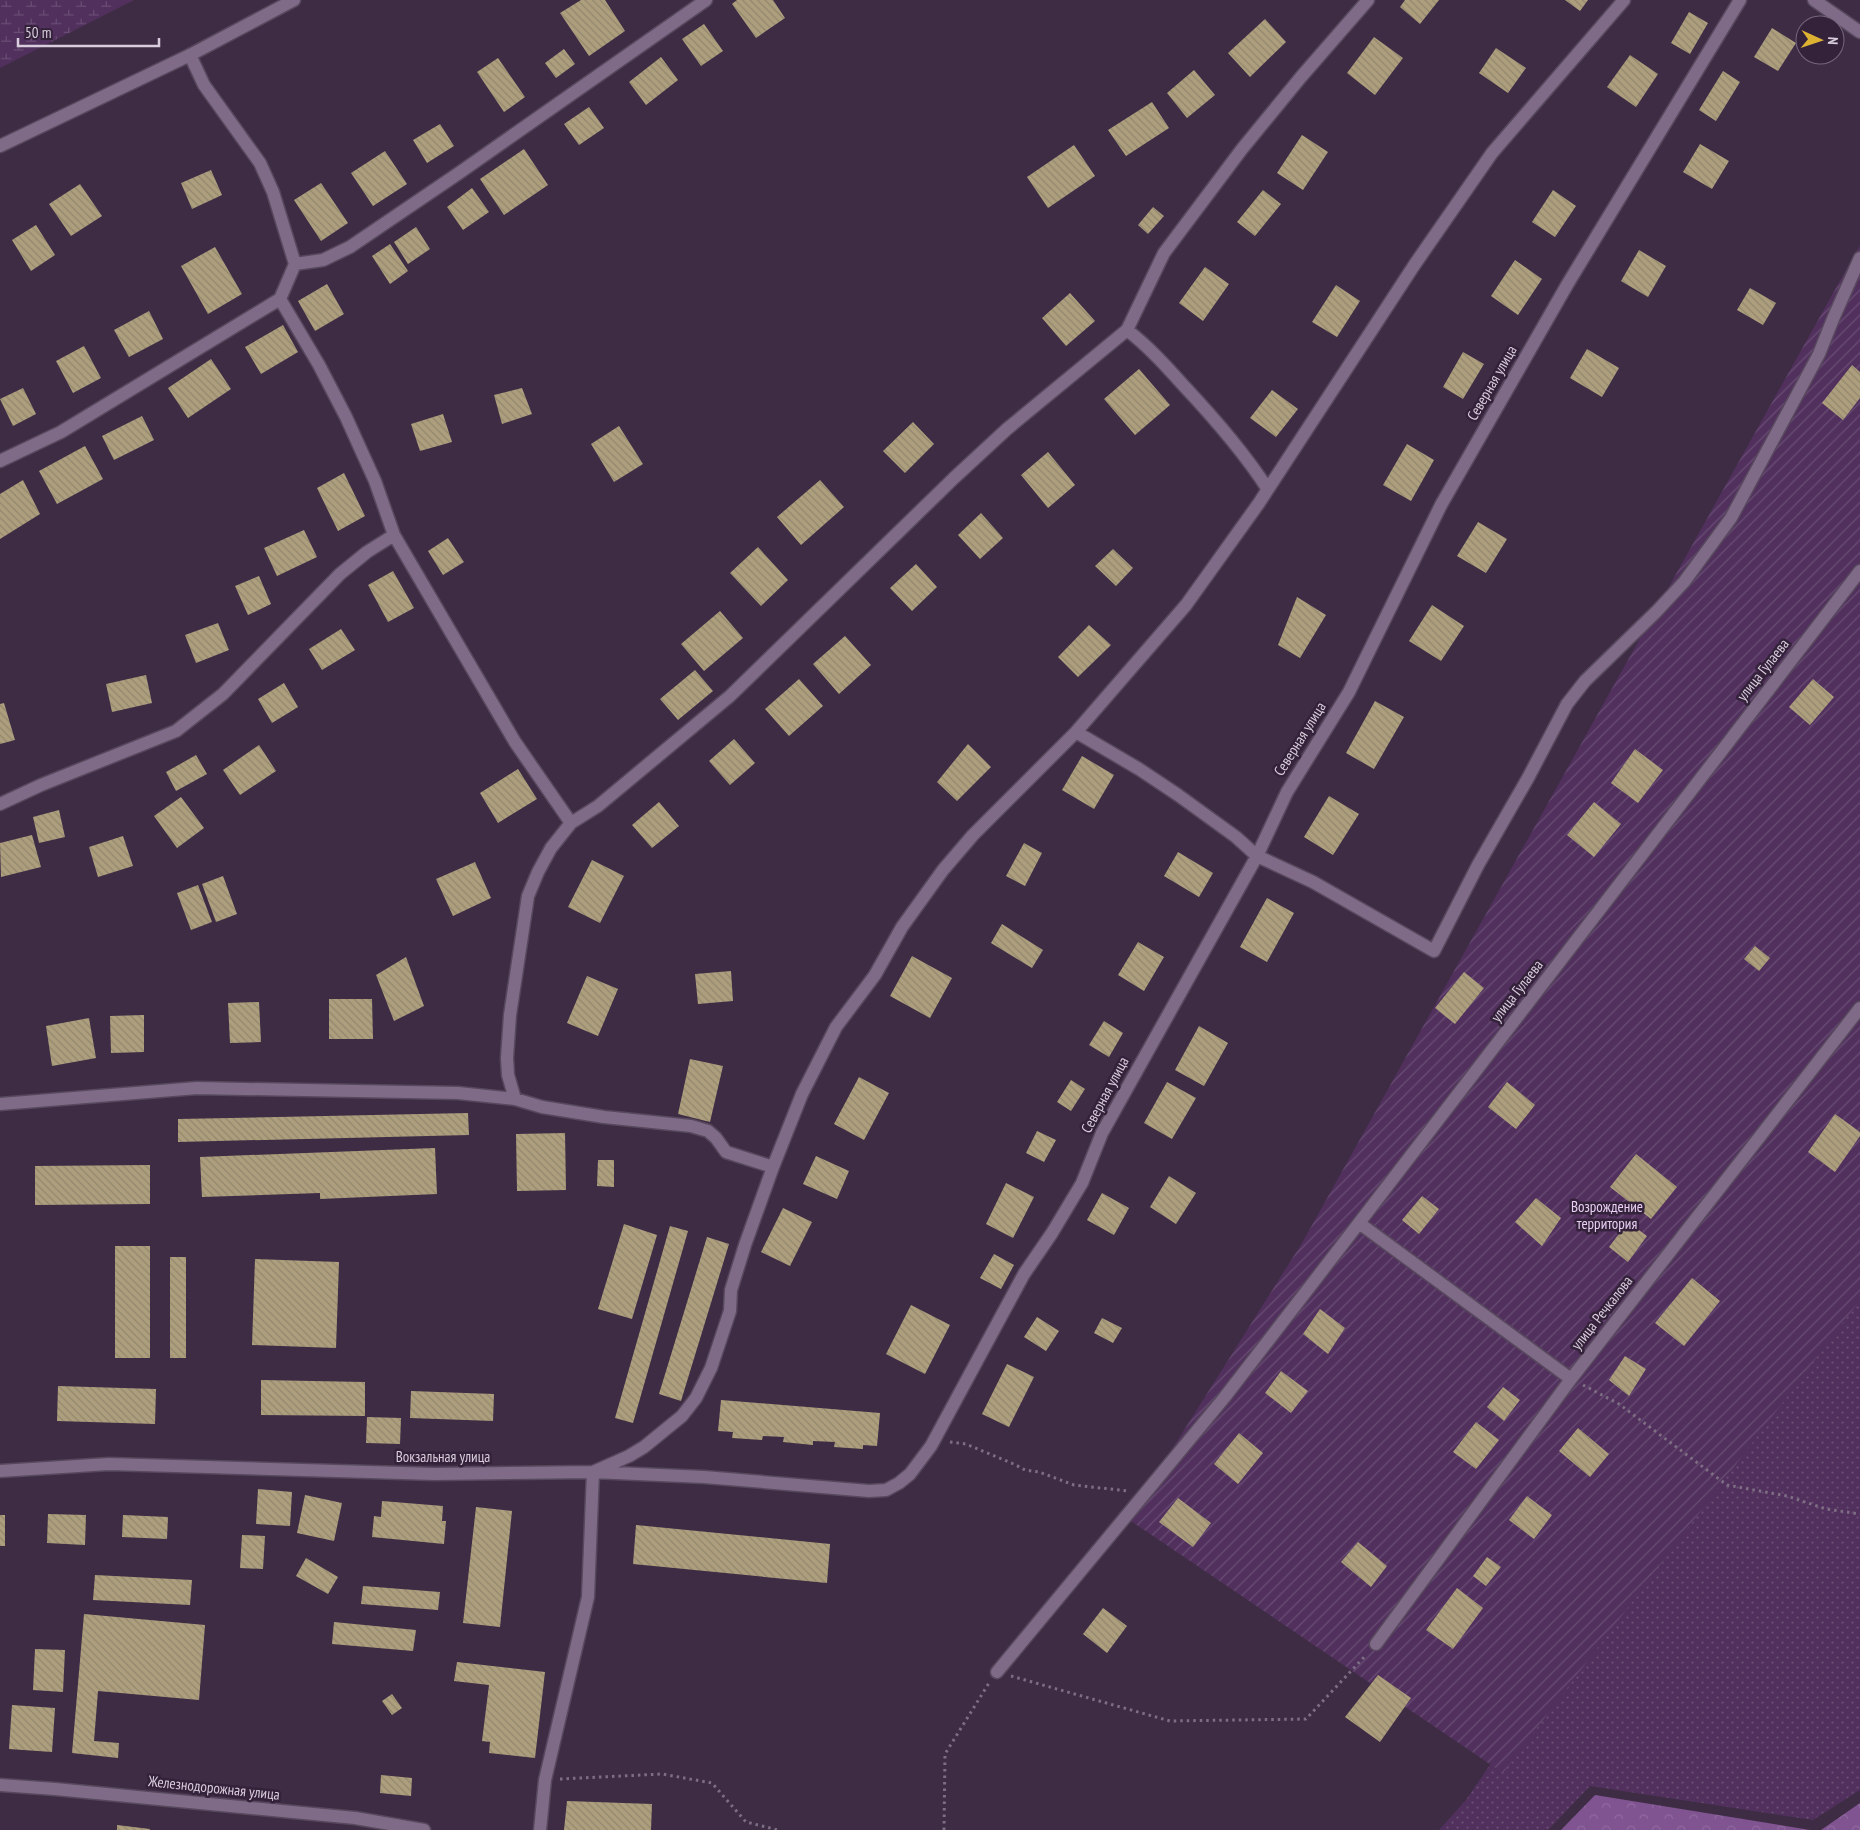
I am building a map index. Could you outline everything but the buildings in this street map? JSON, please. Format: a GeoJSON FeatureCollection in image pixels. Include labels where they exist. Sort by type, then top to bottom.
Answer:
{"type":"FeatureCollection","features":[{"type":"Feature","properties":{"kind":"street"},"geometry":{"type":"LineString","coordinates":[[0,146],[190,55],[294,0]]}},
{"type":"Feature","properties":{"kind":"street"},"geometry":{"type":"LineString","coordinates":[[295,264],[322,260],[350,246],[459,173],[706,0]]}},
{"type":"Feature","properties":{"kind":"street"},"geometry":{"type":"LineString","coordinates":[[514,1099],[508,1075],[507,1058],[528,896],[551,848],[571,823],[598,806],[730,696],[954,478],[1007,429],[1127,330],[1164,253],[1242,149],[1368,0]]}},
{"type":"Feature","properties":{"kind":"street"},"geometry":{"type":"LineString","coordinates":[[540,1830],[545,1780],[588,1597],[593,1472],[644,1447],[682,1416],[696,1398],[711,1368],[730,1310],[731,1290],[744,1245],[802,1094],[836,1027],[875,975],[902,927],[943,870],[973,835],[1076,732],[1186,605],[1258,503],[1415,264],[1492,152],[1624,0]]}},
{"type":"Feature","properties":{"kind":"street","name":"Северная улица"},"geometry":{"type":"LineString","coordinates":[[886,1490],[910,1474],[931,1446],[1024,1274],[1052,1233],[1082,1183],[1102,1133],[1257,856],[1286,792],[1348,692],[1440,505],[1567,285],[1740,0]]}},
{"type":"Feature","properties":{"kind":"street"},"geometry":{"type":"LineString","coordinates":[[1814,0],[1860,32]]}},
{"type":"Feature","properties":{"kind":"street"},"geometry":{"type":"LineString","coordinates":[[0,461],[61,432],[280,299],[295,264],[272,192],[260,163],[204,85],[190,55]]}},
{"type":"Feature","properties":{"kind":"street"},"geometry":{"type":"LineString","coordinates":[[1076,732],[1131,764],[1178,795],[1236,837],[1257,856],[1313,882],[1434,951],[1478,865],[1528,778],[1567,704],[1585,681],[1684,582],[1731,518],[1819,354],[1860,258]]}},
{"type":"Feature","properties":{"kind":"street"},"geometry":{"type":"LineString","coordinates":[[280,299],[319,365],[346,417],[375,481],[394,535],[515,742],[571,823]]}},
{"type":"Feature","properties":{"kind":"street"},"geometry":{"type":"LineString","coordinates":[[1127,330],[1146,344],[1198,401],[1251,463],[1267,488]]}},
{"type":"Feature","properties":{"kind":"street"},"geometry":{"type":"LineString","coordinates":[[0,804],[41,785],[176,731],[223,694],[340,574],[367,552],[394,535]]}},
{"type":"Feature","properties":{"kind":"street","name":"улица Гулаева"},"geometry":{"type":"LineString","coordinates":[[996,1672],[1224,1398],[1860,571]]}},
{"type":"Feature","properties":{"kind":"street","name":"улица Речкалова"},"geometry":{"type":"LineString","coordinates":[[1376,1644],[1571,1379],[1860,1008]]}},
{"type":"Feature","properties":{"kind":"street"},"geometry":{"type":"LineString","coordinates":[[0,1104],[197,1088],[458,1093],[514,1099],[560,1110],[691,1126],[708,1131],[716,1138],[726,1152],[774,1167]]}},
{"type":"Feature","properties":{"kind":"street"},"geometry":{"type":"LineString","coordinates":[[1359,1223],[1571,1379]]}},
{"type":"Feature","properties":{"kind":"street","name":"Вокзальная улица"},"geometry":{"type":"LineString","coordinates":[[0,1471],[109,1464],[435,1474],[593,1472],[704,1477],[869,1491],[886,1490]]}},
{"type":"Feature","properties":{"kind":"street","name":"Железнодорожная улица"},"geometry":{"type":"LineString","coordinates":[[0,1785],[355,1818],[424,1830]]}},
{"type":"Feature","properties":{"kind":"path"},"geometry":{"type":"LineString","coordinates":[[1571,1379],[1619,1404],[1727,1485],[1787,1496],[1826,1509],[1860,1514]]}},
{"type":"Feature","properties":{"kind":"path"},"geometry":{"type":"LineString","coordinates":[[931,1446],[950,1442],[966,1444],[1025,1470],[1039,1472],[1074,1484],[1146,1493]]}},
{"type":"Feature","properties":{"kind":"path"},"geometry":{"type":"LineString","coordinates":[[944,1830],[945,1754],[996,1672],[1170,1721],[1306,1719],[1376,1644]]}},
{"type":"Feature","properties":{"kind":"path"},"geometry":{"type":"LineString","coordinates":[[545,1780],[662,1774],[712,1783],[746,1822],[778,1830]]}},
{"type":"Feature","properties":{"kind":"green space"},"geometry":{"type":"Polygon","coordinates":[[[0,0],[134,0],[0,68],[0,0]]]}},
{"type":"Feature","properties":{"kind":"green space","name":"Возрождение территория"},"geometry":{"type":"Polygon","coordinates":[[[1860,245],[1860,1300],[1503,1773],[1128,1519],[1302,1243],[1860,245]]]}},
{"type":"Feature","properties":{"kind":"green space"},"geometry":{"type":"Polygon","coordinates":[[[1860,1249],[1860,1790],[1813,1820],[1590,1786],[1548,1830],[1439,1830],[1466,1800],[1524,1715],[1860,1249]]]}},
{"type":"Feature","properties":{"kind":"green space"},"geometry":{"type":"Polygon","coordinates":[[[1595,1795],[1810,1830],[1561,1830],[1595,1795]]]}},
{"type":"Feature","properties":{"kind":"green space"},"geometry":{"type":"Polygon","coordinates":[[[1860,1803],[1860,1830],[1821,1830],[1860,1803]]]}}]}
